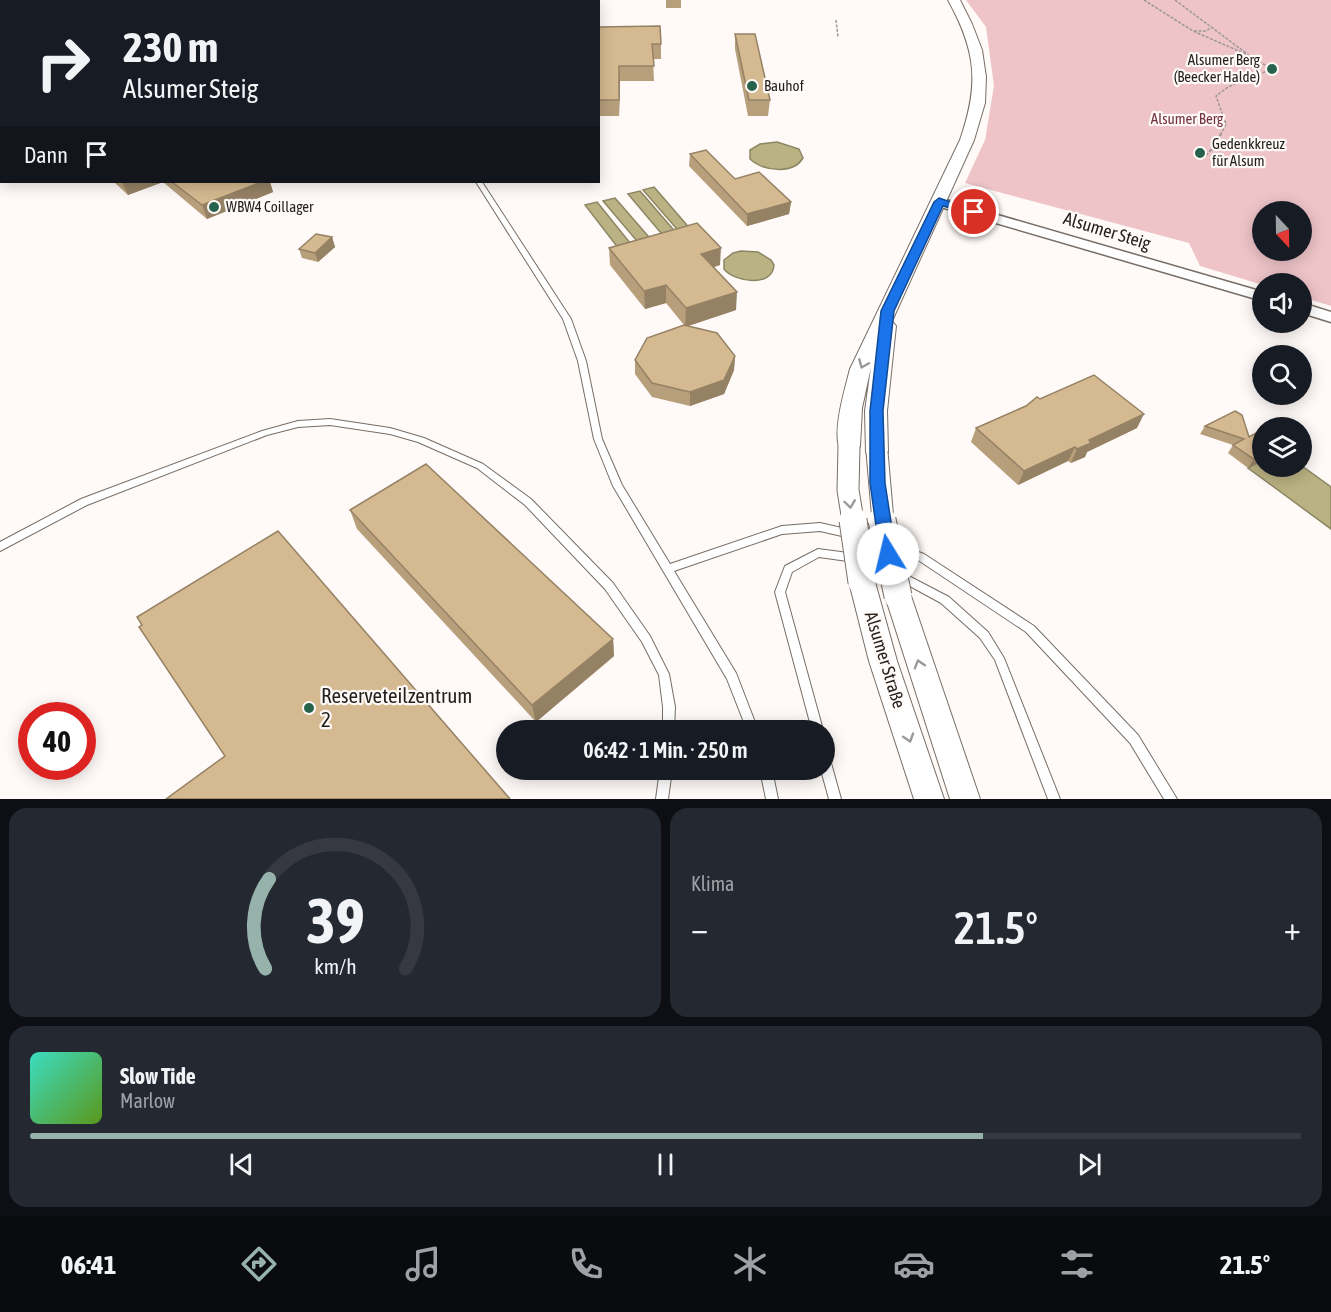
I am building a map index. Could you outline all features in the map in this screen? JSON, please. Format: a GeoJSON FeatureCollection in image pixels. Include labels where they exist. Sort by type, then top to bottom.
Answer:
{"type":"FeatureCollection","features":[{"type":"Feature","properties":{"kind":"street","name":"Alsumer Straße"},"geometry":{"type":"LineString","coordinates":[[929,799],[883,661],[862,582],[848,490],[849,446],[851,408],[860,369],[967,140],[978,101],[976,52],[954,0]]}},
{"type":"Feature","properties":{"kind":"street","name":"Alsumer Steig"},"geometry":{"type":"LineString","coordinates":[[939,202],[1252,294]]}},
{"type":"Feature","properties":{"kind":"street","name":"Alsumer Straße"},"geometry":{"type":"LineString","coordinates":[[888,311],[876,411],[879,495],[888,554],[898,596],[924,680],[965,799]]}},
{"type":"Feature","properties":{"kind":"street"},"geometry":{"type":"LineString","coordinates":[[1312,311],[1331,316]]}},
{"type":"Feature","properties":{"kind":"lane"},"geometry":{"type":"LineString","coordinates":[[480,183],[567,319],[582,361],[597,439],[618,486],[732,677],[748,720]]}},
{"type":"Feature","properties":{"kind":"lane"},"geometry":{"type":"LineString","coordinates":[[0,547],[122,486],[265,433],[298,424],[330,422],[358,424],[421,440],[480,466],[528,502],[609,586],[646,639],[664,674],[669,720]]}},
{"type":"Feature","properties":{"kind":"lane"},"geometry":{"type":"LineString","coordinates":[[667,569],[782,530],[820,527],[869,538],[921,557],[1030,629],[1134,739],[1171,799]]}},
{"type":"Feature","properties":{"kind":"lane"},"geometry":{"type":"LineString","coordinates":[[814,720],[780,592],[788,569],[818,553],[871,560],[945,600],[984,635],[999,658],[1054,799]]}},
{"type":"Feature","properties":{"kind":"lane"},"geometry":{"type":"LineString","coordinates":[[662,799],[665,780]]}},
{"type":"Feature","properties":{"kind":"lane"},"geometry":{"type":"LineString","coordinates":[[768,780],[772,799]]}},
{"type":"Feature","properties":{"kind":"lane"},"geometry":{"type":"LineString","coordinates":[[830,780],[835,799]]}},
{"type":"Feature","properties":{"kind":"path"},"geometry":{"type":"LineString","coordinates":[[1144,0],[1192,31],[1248,54]]}},
{"type":"Feature","properties":{"kind":"path"},"geometry":{"type":"LineString","coordinates":[[1175,0],[1272,69],[1228,87],[1216,96],[1226,124],[1214,147],[1205,156]]}},
{"type":"Feature","properties":{"kind":"path"},"geometry":{"type":"LineString","coordinates":[[836,20],[838,37]]}},
{"type":"Feature","properties":{"kind":"path"},"geometry":{"type":"LineString","coordinates":[[1192,31],[1206,31],[1212,27]]}},
{"type":"Feature","properties":{"kind":"green space","name":"Alsumer Berg"},"geometry":{"type":"Polygon","coordinates":[[[966,0],[1331,0],[1331,306],[1312,300],[1312,273],[1252,273],[1252,282],[1200,266],[1189,243],[965,183],[985,140],[994,86],[986,27],[966,0]]]}},
{"type":"Feature","properties":{"kind":"shaded area"},"geometry":{"type":"Polygon","coordinates":[[[777,142],[799,149],[803,158],[792,167],[785,169],[762,166],[750,159],[750,150],[760,144],[777,142]]]}},
{"type":"Feature","properties":{"kind":"shaded area"},"geometry":{"type":"Polygon","coordinates":[[[654,187],[693,232],[682,235],[643,190],[654,187]]]}},
{"type":"Feature","properties":{"kind":"shaded area"},"geometry":{"type":"Polygon","coordinates":[[[640,191],[679,236],[666,239],[628,194],[640,191]]]}},
{"type":"Feature","properties":{"kind":"shaded area"},"geometry":{"type":"Polygon","coordinates":[[[615,198],[655,244],[642,247],[603,201],[615,198]]]}},
{"type":"Feature","properties":{"kind":"shaded area"},"geometry":{"type":"Polygon","coordinates":[[[597,202],[635,249],[622,253],[585,205],[597,202]]]}},
{"type":"Feature","properties":{"kind":"shaded area"},"geometry":{"type":"Polygon","coordinates":[[[758,252],[771,260],[774,265],[772,272],[760,280],[744,280],[729,274],[724,269],[724,260],[733,253],[758,252]]]}},
{"type":"Feature","properties":{"kind":"shaded area"},"geometry":{"type":"Polygon","coordinates":[[[1312,473],[1331,487],[1331,529],[1260,477],[1312,477],[1312,473]]]}},
{"type":"Feature","properties":{"kind":"building"},"geometry":{"type":"Polygon","coordinates":[[[660,26],[661,44],[652,44],[654,66],[619,66],[619,100],[600,100],[600,27],[660,26]]]}},
{"type":"Feature","properties":{"kind":"building"},"geometry":{"type":"Polygon","coordinates":[[[735,34],[755,34],[770,100],[749,100],[735,34]]]}},
{"type":"Feature","properties":{"kind":"building"},"geometry":{"type":"Polygon","coordinates":[[[706,150],[735,179],[759,172],[791,202],[747,214],[690,154],[706,150]]]}},
{"type":"Feature","properties":{"kind":"building"},"geometry":{"type":"Polygon","coordinates":[[[173,183],[258,183],[202,205],[173,183]]]}},
{"type":"Feature","properties":{"kind":"building"},"geometry":{"type":"Polygon","coordinates":[[[697,223],[721,248],[701,254],[737,292],[686,308],[666,285],[644,291],[609,248],[697,223]]]}},
{"type":"Feature","properties":{"kind":"building"},"geometry":{"type":"Polygon","coordinates":[[[316,234],[332,237],[315,253],[299,249],[316,234]]]}},
{"type":"Feature","properties":{"kind":"building"},"geometry":{"type":"Polygon","coordinates":[[[684,325],[717,333],[735,356],[724,380],[690,392],[652,383],[635,360],[647,338],[684,325]]]}},
{"type":"Feature","properties":{"kind":"building"},"geometry":{"type":"Polygon","coordinates":[[[1094,375],[1144,414],[1089,440],[1091,443],[1077,449],[1075,447],[1024,471],[976,428],[1026,406],[1037,397],[1040,399],[1094,375]]]}},
{"type":"Feature","properties":{"kind":"building"},"geometry":{"type":"Polygon","coordinates":[[[1235,411],[1242,415],[1249,437],[1252,435],[1252,458],[1233,445],[1244,439],[1205,426],[1235,411]]]}},
{"type":"Feature","properties":{"kind":"building"},"geometry":{"type":"Polygon","coordinates":[[[426,464],[613,639],[532,705],[350,510],[426,464]]]}},
{"type":"Feature","properties":{"kind":"building","name":"Reserveteilzentrum 2"},"geometry":{"type":"Polygon","coordinates":[[[278,531],[510,799],[166,799],[225,756],[139,627],[142,625],[137,617],[278,531]]]}},
{"type":"Feature","properties":{"kind":"place","name":"Alsumer Berg (Beecker Halde)"},"geometry":{"type":"Point","coordinates":[1272,69]}},
{"type":"Feature","properties":{"kind":"place","name":"Bauhof"},"geometry":{"type":"Point","coordinates":[752,86]}},
{"type":"Feature","properties":{"kind":"place","name":"Gedenkkreuz für Alsum"},"geometry":{"type":"Point","coordinates":[1200,153]}},
{"type":"Feature","properties":{"kind":"place","name":"WBW4 Coillager"},"geometry":{"type":"Point","coordinates":[214,207]}},
{"type":"Feature","properties":{"kind":"place","name":"Reserveteilzentrum 2"},"geometry":{"type":"Point","coordinates":[309,708]}},
{"type":"Feature","properties":{"kind":"route"},"geometry":{"type":"LineString","coordinates":[[888,554],[877,483],[876,411],[888,311],[939,202],[974,212]]}}]}
